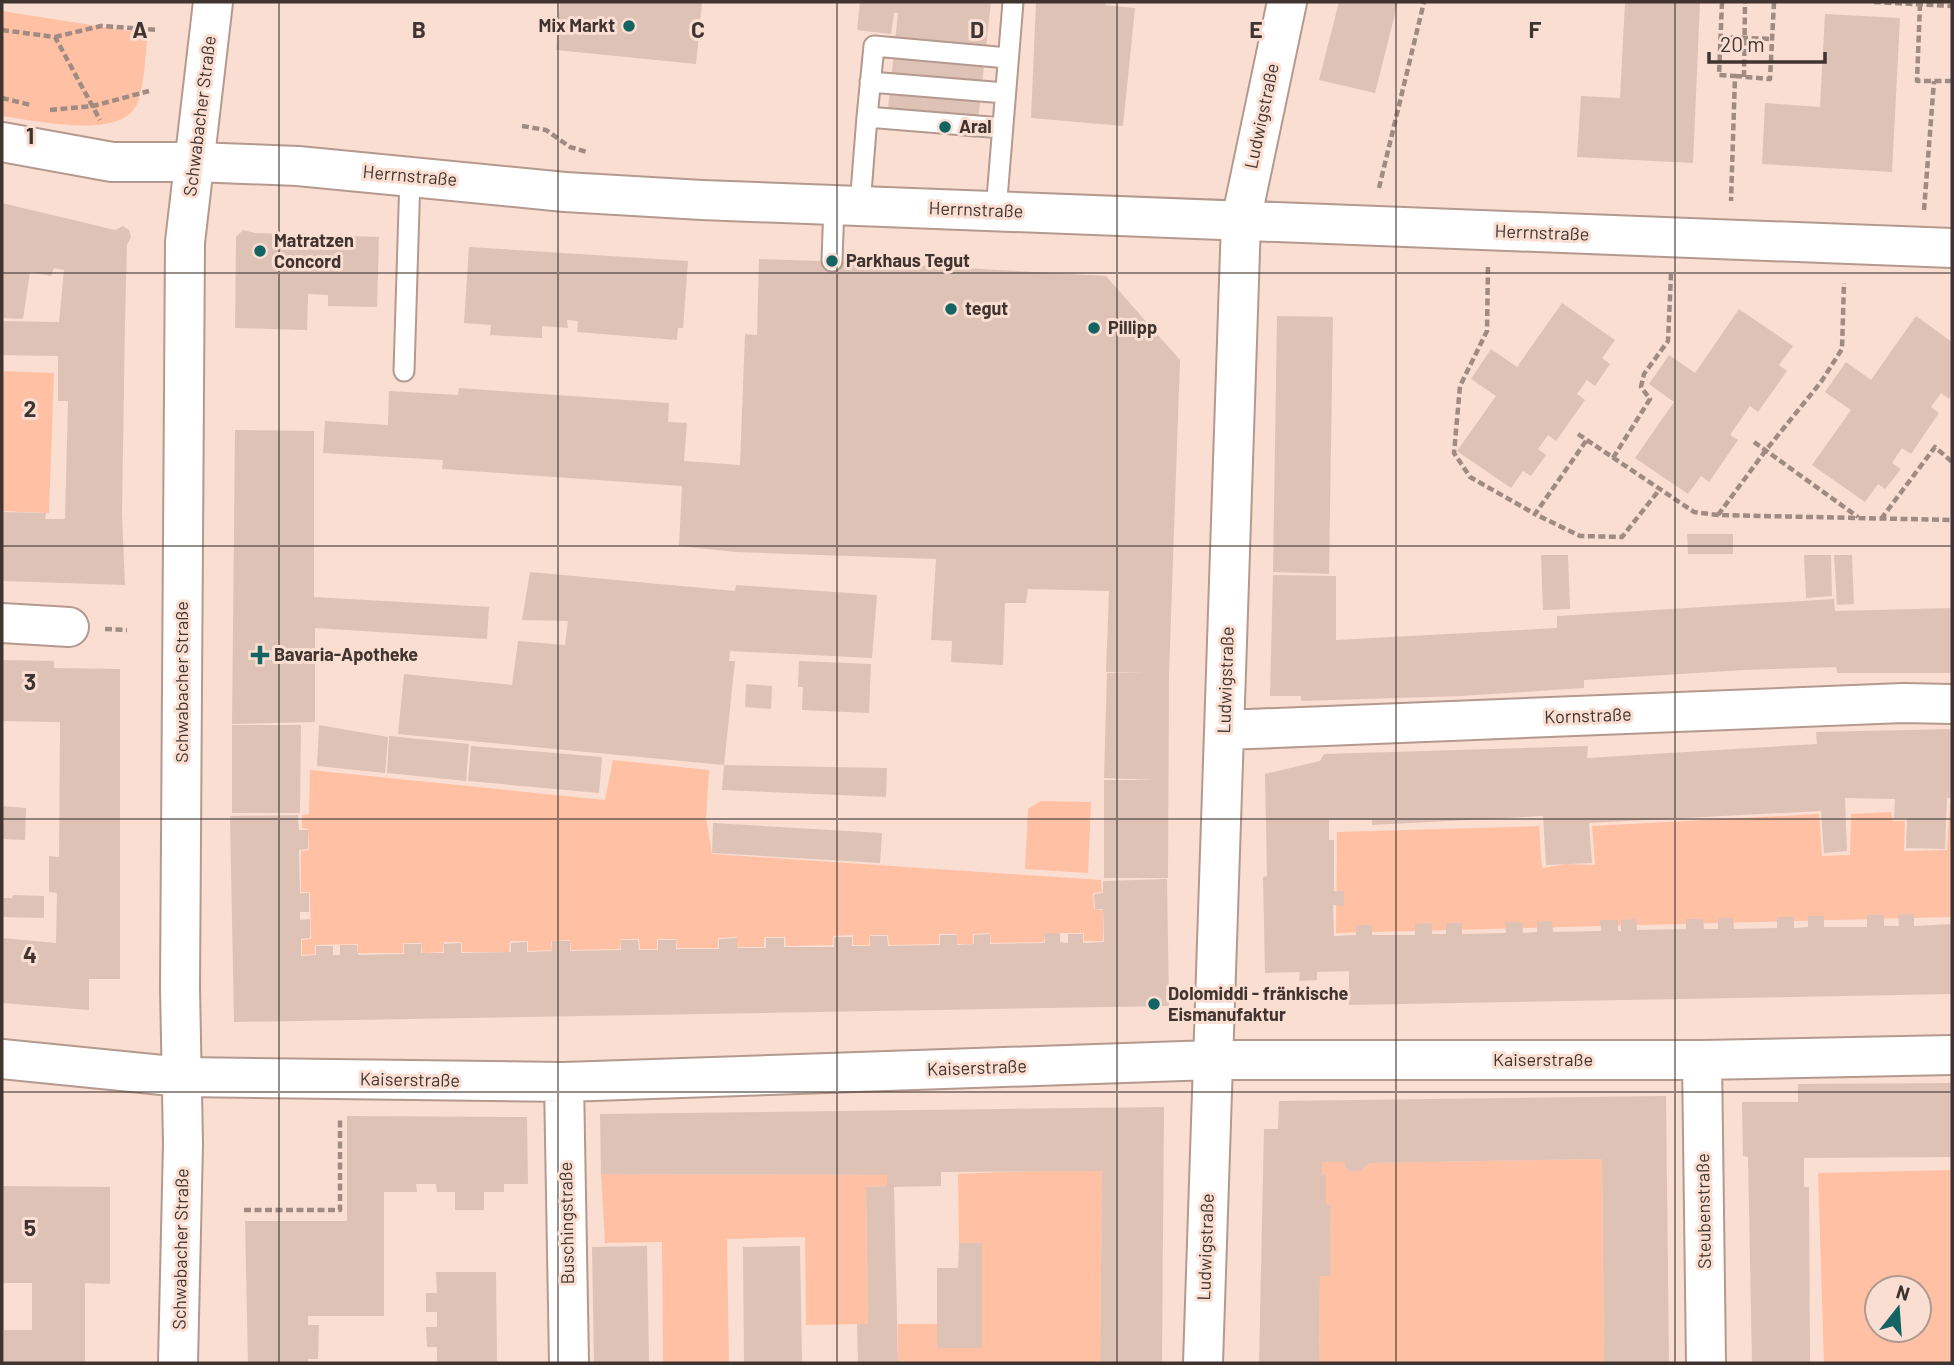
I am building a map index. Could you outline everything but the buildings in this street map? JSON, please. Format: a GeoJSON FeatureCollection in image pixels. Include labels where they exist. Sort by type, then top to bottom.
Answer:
{"type":"FeatureCollection","features":[{"type":"Feature","properties":{"kind":"street","name":"Schwabacher Straße"},"geometry":{"type":"LineString","coordinates":[[178,1363],[183,1166],[180,987],[186,242],[213,2]]}},
{"type":"Feature","properties":{"kind":"street","name":"Ludwigstraße"},"geometry":{"type":"LineString","coordinates":[[1203,1363],[1241,222],[1287,2]]}},
{"type":"Feature","properties":{"kind":"street","name":"Herrnstraße"},"geometry":{"type":"LineString","coordinates":[[2,142],[112,162],[272,164],[565,192],[1241,222],[1937,248]]}},
{"type":"Feature","properties":{"kind":"street"},"geometry":{"type":"LineString","coordinates":[[2,623],[69,627]]}},
{"type":"Feature","properties":{"kind":"street","name":"Kornstraße"},"geometry":{"type":"LineString","coordinates":[[1225,730],[1903,703],[1952,704]]}},
{"type":"Feature","properties":{"kind":"street","name":"Kaiserstraße"},"geometry":{"type":"LineString","coordinates":[[2,1059],[182,1077],[564,1082],[1212,1060],[1702,1060],[1952,1055]]}},
{"type":"Feature","properties":{"kind":"street","name":"Steubenstraße"},"geometry":{"type":"LineString","coordinates":[[1702,1060],[1706,1363]]}},
{"type":"Feature","properties":{"kind":"street","name":"Buschingstraße"},"geometry":{"type":"LineString","coordinates":[[564,1082],[569,1363]]}},
{"type":"Feature","properties":{"kind":"lane"},"geometry":{"type":"LineString","coordinates":[[996,211],[1013,2]]}},
{"type":"Feature","properties":{"kind":"lane"},"geometry":{"type":"LineString","coordinates":[[832,261],[867,117],[875,39],[1008,58]]}},
{"type":"Feature","properties":{"kind":"lane"},"geometry":{"type":"LineString","coordinates":[[870,82],[1005,93]]}},
{"type":"Feature","properties":{"kind":"lane"},"geometry":{"type":"LineString","coordinates":[[867,117],[1002,128]]}},
{"type":"Feature","properties":{"kind":"lane"},"geometry":{"type":"LineString","coordinates":[[404,371],[410,176]]}},
{"type":"Feature","properties":{"kind":"path"},"geometry":{"type":"LineString","coordinates":[[1371,226],[1424,2]]}},
{"type":"Feature","properties":{"kind":"path"},"geometry":{"type":"LineString","coordinates":[[1722,2],[1719,75],[1770,79],[1774,2]]}},
{"type":"Feature","properties":{"kind":"path"},"geometry":{"type":"LineString","coordinates":[[1744,77],[1745,2]]}},
{"type":"Feature","properties":{"kind":"path"},"geometry":{"type":"LineString","coordinates":[[1874,2],[1952,6]]}},
{"type":"Feature","properties":{"kind":"path"},"geometry":{"type":"LineString","coordinates":[[1920,4],[1917,81],[1952,81]]}},
{"type":"Feature","properties":{"kind":"path"},"geometry":{"type":"LineString","coordinates":[[2,30],[55,37],[112,25],[158,30]]}},
{"type":"Feature","properties":{"kind":"path"},"geometry":{"type":"LineString","coordinates":[[55,37],[103,125]]}},
{"type":"Feature","properties":{"kind":"path"},"geometry":{"type":"LineString","coordinates":[[1720,37],[1772,39]]}},
{"type":"Feature","properties":{"kind":"path"},"geometry":{"type":"LineString","coordinates":[[1730,240],[1735,76]]}},
{"type":"Feature","properties":{"kind":"path"},"geometry":{"type":"LineString","coordinates":[[1934,81],[1937,248]]}},
{"type":"Feature","properties":{"kind":"path"},"geometry":{"type":"LineString","coordinates":[[93,106],[149,91]]}},
{"type":"Feature","properties":{"kind":"path"},"geometry":{"type":"LineString","coordinates":[[1489,231],[1487,331],[1460,386],[1454,453],[1470,477],[1580,536],[1622,537],[1660,489]]}},
{"type":"Feature","properties":{"kind":"path"},"geometry":{"type":"LineString","coordinates":[[1613,458],[1650,400],[1641,387],[1644,374],[1668,341],[1672,238]]}},
{"type":"Feature","properties":{"kind":"path"},"geometry":{"type":"LineString","coordinates":[[1718,515],[1821,382],[1842,349],[1846,244]]}},
{"type":"Feature","properties":{"kind":"path"},"geometry":{"type":"LineString","coordinates":[[1578,434],[1694,512],[1718,515],[1952,520]]}},
{"type":"Feature","properties":{"kind":"path"},"geometry":{"type":"LineString","coordinates":[[1535,514],[1586,441]]}},
{"type":"Feature","properties":{"kind":"path"},"geometry":{"type":"LineString","coordinates":[[1754,442],[1858,518]]}},
{"type":"Feature","properties":{"kind":"path"},"geometry":{"type":"LineString","coordinates":[[1881,519],[1935,447],[1952,462]]}},
{"type":"Feature","properties":{"kind":"path"},"geometry":{"type":"LineString","coordinates":[[244,1210],[340,1210],[340,1112]]}},
{"type":"Feature","properties":{"kind":"shaded area"},"geometry":{"type":"Polygon","coordinates":[[[2,11],[148,34],[137,104],[128,115],[114,122],[95,125],[54,124],[2,116],[2,11]]]}},
{"type":"Feature","properties":{"kind":"shaded area"},"geometry":{"type":"Polygon","coordinates":[[[2,371],[54,373],[49,513],[2,511],[2,371]]]}},
{"type":"Feature","properties":{"kind":"shaded area"},"geometry":{"type":"Polygon","coordinates":[[[613,760],[709,770],[706,818],[712,854],[1101,880],[1102,892],[1093,893],[1094,909],[1103,910],[1103,941],[1084,941],[1084,933],[1044,933],[1044,942],[991,943],[990,933],[973,934],[973,944],[957,944],[957,934],[939,934],[939,944],[889,945],[888,935],[870,935],[869,945],[853,945],[853,935],[833,936],[833,945],[786,946],[785,937],[764,937],[764,947],[737,947],[737,937],[718,938],[718,948],[677,948],[676,939],[657,939],[657,949],[640,949],[639,939],[621,939],[620,949],[571,950],[570,940],[551,941],[552,950],[528,951],[528,941],[510,941],[509,952],[462,952],[462,942],[444,942],[443,952],[422,953],[421,943],[403,943],[403,953],[358,953],[358,944],[315,945],[315,954],[302,955],[302,940],[311,939],[310,892],[301,892],[301,851],[309,850],[308,829],[302,828],[302,815],[309,814],[310,770],[605,800],[613,760]]]}},
{"type":"Feature","properties":{"kind":"shaded area"},"geometry":{"type":"Polygon","coordinates":[[[1041,801],[1091,802],[1088,873],[1025,869],[1028,809],[1041,801]]]}},
{"type":"Feature","properties":{"kind":"shaded area"},"geometry":{"type":"Polygon","coordinates":[[[1950,803],[1952,917],[1336,933],[1337,832],[1539,826],[1542,868],[1566,864],[1595,865],[1592,826],[1819,814],[1822,856],[1850,855],[1851,814],[1891,812],[1893,821],[1905,821],[1904,851],[1947,850],[1950,803]]]}},
{"type":"Feature","properties":{"kind":"shaded area"},"geometry":{"type":"Polygon","coordinates":[[[1602,1159],[1604,1363],[1319,1363],[1320,1276],[1330,1276],[1331,1205],[1326,1204],[1322,1162],[1345,1162],[1345,1168],[1356,1171],[1370,1163],[1602,1159]]]}},
{"type":"Feature","properties":{"kind":"shaded area"},"geometry":{"type":"Polygon","coordinates":[[[1952,1170],[1952,1363],[1824,1363],[1818,1173],[1952,1170]]]}},
{"type":"Feature","properties":{"kind":"shaded area"},"geometry":{"type":"Polygon","coordinates":[[[1102,1171],[1100,1363],[898,1363],[898,1324],[937,1324],[937,1348],[982,1347],[982,1243],[959,1243],[958,1174],[1102,1171]]]}},
{"type":"Feature","properties":{"kind":"shaded area"},"geometry":{"type":"Polygon","coordinates":[[[601,1174],[887,1175],[887,1186],[866,1187],[868,1324],[806,1325],[805,1237],[727,1239],[729,1363],[663,1363],[662,1242],[605,1243],[601,1174]]]}},
{"type":"Feature","properties":{"kind":"place","name":"Mix Markt"},"geometry":{"type":"Point","coordinates":[629,26]}},
{"type":"Feature","properties":{"kind":"place","name":"Aral"},"geometry":{"type":"Point","coordinates":[945,127]}},
{"type":"Feature","properties":{"kind":"place","name":"Matratzen Concord"},"geometry":{"type":"Point","coordinates":[260,251]}},
{"type":"Feature","properties":{"kind":"place","name":"Parkhaus Tegut"},"geometry":{"type":"Point","coordinates":[832,261]}},
{"type":"Feature","properties":{"kind":"place","name":"tegut"},"geometry":{"type":"Point","coordinates":[951,309]}},
{"type":"Feature","properties":{"kind":"place","name":"Pillipp"},"geometry":{"type":"Point","coordinates":[1094,328]}},
{"type":"Feature","properties":{"kind":"place","name":"Bavaria-Apotheke"},"geometry":{"type":"Point","coordinates":[260,655]}},
{"type":"Feature","properties":{"kind":"place","name":"Dolomiddi - fränkische Eismanufaktur"},"geometry":{"type":"Point","coordinates":[1154,1004]}}]}
